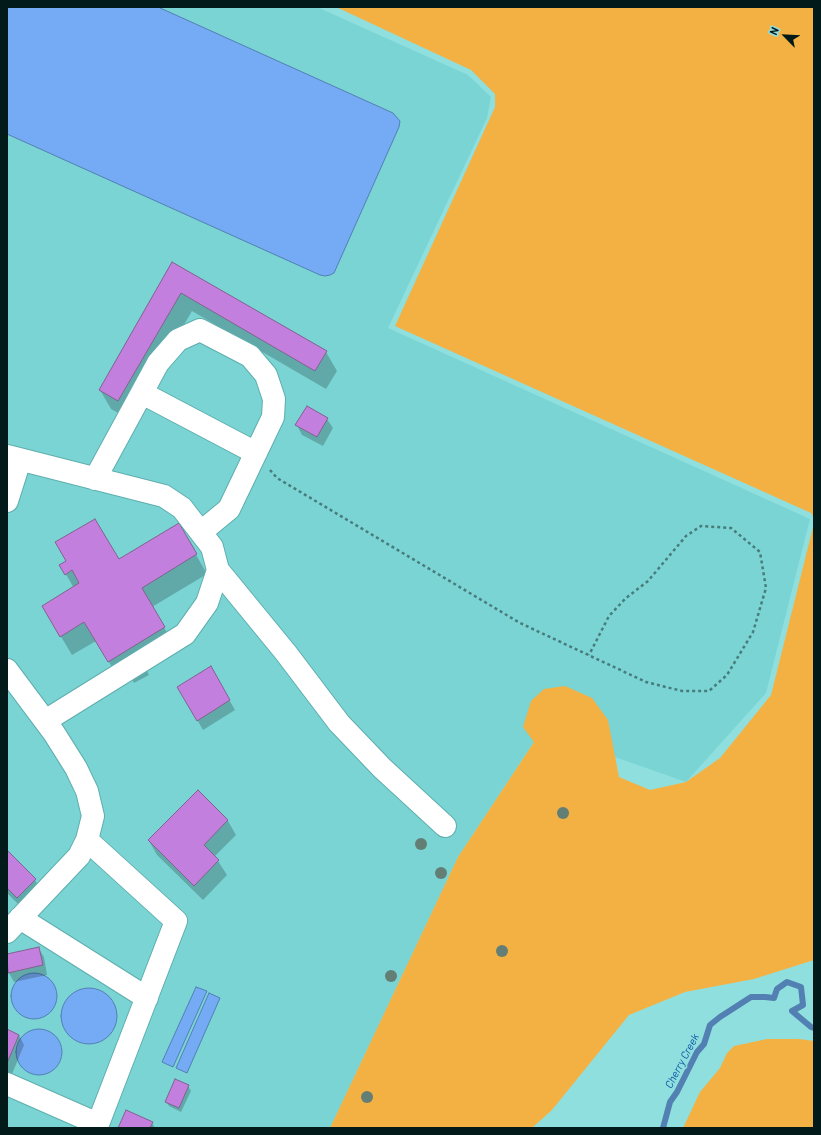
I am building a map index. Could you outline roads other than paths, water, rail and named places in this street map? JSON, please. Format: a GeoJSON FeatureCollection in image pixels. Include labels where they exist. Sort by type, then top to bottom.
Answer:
{"type":"FeatureCollection","features":[{"type":"Feature","properties":{"kind":"lane"},"geometry":{"type":"LineString","coordinates":[[95,479],[158,363],[178,340],[200,330],[250,356],[266,375],[274,399],[273,417],[229,509],[201,532]]}},
{"type":"Feature","properties":{"kind":"lane"},"geometry":{"type":"LineString","coordinates":[[142,393],[256,453]]}},
{"type":"Feature","properties":{"kind":"lane"},"geometry":{"type":"LineString","coordinates":[[7,501],[13,458],[164,496],[182,508],[212,547],[218,570],[286,653],[339,723],[382,768],[445,826]]}},
{"type":"Feature","properties":{"kind":"lane"},"geometry":{"type":"LineString","coordinates":[[45,721],[185,634],[207,603],[218,570]]}},
{"type":"Feature","properties":{"kind":"lane"},"geometry":{"type":"LineString","coordinates":[[7,670],[54,733],[76,768],[87,792],[92,816],[87,840],[79,856],[14,925],[146,998]]}},
{"type":"Feature","properties":{"kind":"lane"},"geometry":{"type":"LineString","coordinates":[[7,1084],[98,1124],[176,921],[87,840]]}},
{"type":"Feature","properties":{"kind":"waterway","name":"Cherry Creek"},"geometry":{"type":"LineString","coordinates":[[663,1128],[670,1102],[677,1092],[697,1052],[704,1044],[710,1025],[720,1017],[751,997],[774,998],[777,989],[787,982],[801,987],[803,1005],[792,1011],[814,1028]]}}]}
